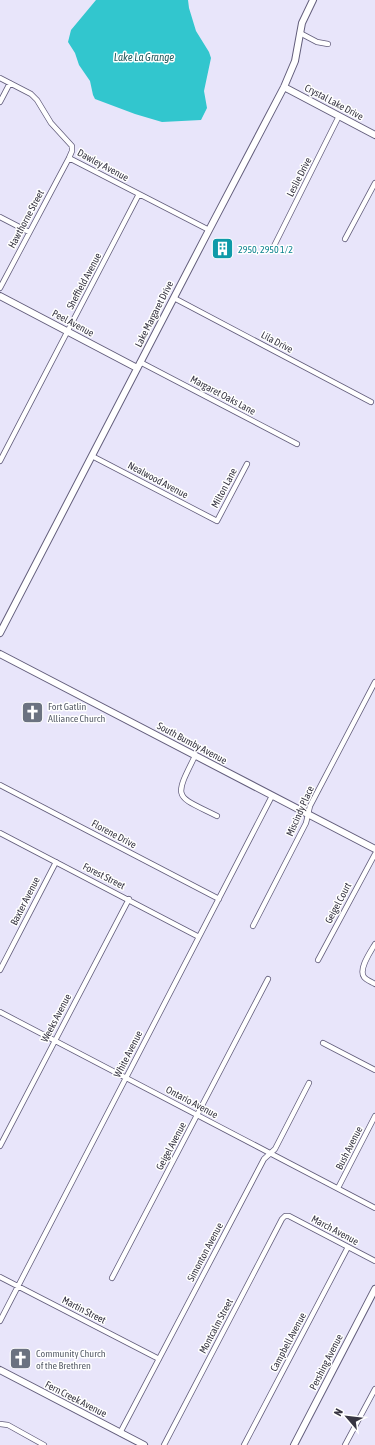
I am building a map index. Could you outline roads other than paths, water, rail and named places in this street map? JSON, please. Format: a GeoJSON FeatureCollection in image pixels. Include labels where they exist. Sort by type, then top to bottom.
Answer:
{"type":"FeatureCollection","features":[{"type":"Feature","properties":{"kind":"street","name":"Lake Margaret Drive"},"geometry":{"type":"LineString","coordinates":[[0,633],[284,87],[295,61],[304,18],[313,0]]}},
{"type":"Feature","properties":{"kind":"street"},"geometry":{"type":"LineString","coordinates":[[300,33],[317,42],[328,44]]}},
{"type":"Feature","properties":{"kind":"street","name":"Dawley Avenue"},"geometry":{"type":"LineString","coordinates":[[0,78],[31,94],[37,100],[51,123],[72,146],[72,151],[69,158],[209,230]]}},
{"type":"Feature","properties":{"kind":"street"},"geometry":{"type":"LineString","coordinates":[[0,102],[10,83]]}},
{"type":"Feature","properties":{"kind":"street","name":"Crystal Lake Drive"},"geometry":{"type":"LineString","coordinates":[[284,87],[375,134]]}},
{"type":"Feature","properties":{"kind":"street","name":"Leslie Drive"},"geometry":{"type":"LineString","coordinates":[[274,246],[340,116]]}},
{"type":"Feature","properties":{"kind":"street","name":"Hawthorne Street"},"geometry":{"type":"LineString","coordinates":[[0,288],[69,158]]}},
{"type":"Feature","properties":{"kind":"street"},"geometry":{"type":"LineString","coordinates":[[345,239],[375,183]]}},
{"type":"Feature","properties":{"kind":"street","name":"Sheffield Avenue"},"geometry":{"type":"LineString","coordinates":[[0,461],[139,194]]}},
{"type":"Feature","properties":{"kind":"street"},"geometry":{"type":"LineString","coordinates":[[0,217],[30,232]]}},
{"type":"Feature","properties":{"kind":"street","name":"Peel Avenue"},"geometry":{"type":"LineString","coordinates":[[0,296],[137,368]]}},
{"type":"Feature","properties":{"kind":"street","name":"Lila Drive"},"geometry":{"type":"LineString","coordinates":[[174,298],[371,402]]}},
{"type":"Feature","properties":{"kind":"street","name":"Margaret Oaks Lane"},"geometry":{"type":"LineString","coordinates":[[140,362],[297,444]]}},
{"type":"Feature","properties":{"kind":"street","name":"Nealwood Avenue"},"geometry":{"type":"LineString","coordinates":[[92,456],[217,521]]}},
{"type":"Feature","properties":{"kind":"street","name":"Milton Lane"},"geometry":{"type":"LineString","coordinates":[[217,521],[248,464]]}},
{"type":"Feature","properties":{"kind":"street","name":"South Bumby Avenue"},"geometry":{"type":"LineString","coordinates":[[0,654],[375,849]]}},
{"type":"Feature","properties":{"kind":"street","name":"Miscindy Place"},"geometry":{"type":"LineString","coordinates":[[253,926],[306,823],[310,806],[375,682]]}},
{"type":"Feature","properties":{"kind":"street"},"geometry":{"type":"LineString","coordinates":[[196,756],[182,783],[180,789],[181,794],[189,802],[217,816]]}},
{"type":"Feature","properties":{"kind":"street","name":"Florene Drive"},"geometry":{"type":"LineString","coordinates":[[0,785],[219,899]]}},
{"type":"Feature","properties":{"kind":"street","name":"White Avenue"},"geometry":{"type":"LineString","coordinates":[[0,1321],[272,796]]}},
{"type":"Feature","properties":{"kind":"street","name":"Forest Street"},"geometry":{"type":"LineString","coordinates":[[0,833],[129,899],[199,937]]}},
{"type":"Feature","properties":{"kind":"street","name":"Geigel Court"},"geometry":{"type":"LineString","coordinates":[[318,960],[375,854]]}},
{"type":"Feature","properties":{"kind":"street","name":"Baxter Avenue"},"geometry":{"type":"LineString","coordinates":[[0,970],[56,862]]}},
{"type":"Feature","properties":{"kind":"street","name":"Weeks Avenue"},"geometry":{"type":"LineString","coordinates":[[0,1146],[54,1040],[129,899]]}},
{"type":"Feature","properties":{"kind":"street"},"geometry":{"type":"LineString","coordinates":[[375,944],[363,966],[362,973],[366,979],[375,984]]}},
{"type":"Feature","properties":{"kind":"street","name":"Geigel Avenue"},"geometry":{"type":"LineString","coordinates":[[112,1278],[268,979]]}},
{"type":"Feature","properties":{"kind":"street","name":"Ontario Avenue"},"geometry":{"type":"LineString","coordinates":[[0,1012],[375,1208]]}},
{"type":"Feature","properties":{"kind":"street"},"geometry":{"type":"LineString","coordinates":[[323,1043],[375,1070]]}},
{"type":"Feature","properties":{"kind":"street","name":"Simonton Avenue"},"geometry":{"type":"LineString","coordinates":[[120,1433],[264,1159],[275,1149],[309,1083]]}},
{"type":"Feature","properties":{"kind":"street","name":"Bush Avenue"},"geometry":{"type":"LineString","coordinates":[[338,1188],[375,1116]]}},
{"type":"Feature","properties":{"kind":"street","name":"March Avenue"},"geometry":{"type":"LineString","coordinates":[[285,1216],[289,1216],[375,1261]]}},
{"type":"Feature","properties":{"kind":"street","name":"Montcalm Street"},"geometry":{"type":"LineString","coordinates":[[164,1445],[282,1219],[285,1216]]}},
{"type":"Feature","properties":{"kind":"street","name":"Campbell Avenue"},"geometry":{"type":"LineString","coordinates":[[244,1445],[348,1247]]}},
{"type":"Feature","properties":{"kind":"street","name":"Martin Street"},"geometry":{"type":"LineString","coordinates":[[0,1277],[159,1359]]}},
{"type":"Feature","properties":{"kind":"street","name":"Pershing Avenue"},"geometry":{"type":"LineString","coordinates":[[294,1445],[375,1289]]}},
{"type":"Feature","properties":{"kind":"street","name":"Fern Creek Avenue"},"geometry":{"type":"LineString","coordinates":[[0,1370],[144,1445]]}},
{"type":"Feature","properties":{"kind":"street"},"geometry":{"type":"LineString","coordinates":[[345,1445],[375,1389]]}},
{"type":"Feature","properties":{"kind":"street"},"geometry":{"type":"LineString","coordinates":[[0,1424],[8,1425],[44,1445]]}},
{"type":"Feature","properties":{"kind":"water","name":"Lake La Grange"},"geometry":{"type":"Polygon","coordinates":[[[96,0],[188,0],[196,31],[211,58],[204,91],[207,108],[201,120],[162,122],[95,99],[90,81],[79,65],[75,53],[68,42],[71,30],[96,0]]]}},
{"type":"Feature","properties":{"kind":"place","name":"2950, 2950 1/2"},"geometry":{"type":"Point","coordinates":[222,249]}},
{"type":"Feature","properties":{"kind":"place","name":"Fort Gatlin Alliance Church"},"geometry":{"type":"Point","coordinates":[33,712]}},
{"type":"Feature","properties":{"kind":"place","name":"Community Church of the Brethren"},"geometry":{"type":"Point","coordinates":[20,1359]}}]}
